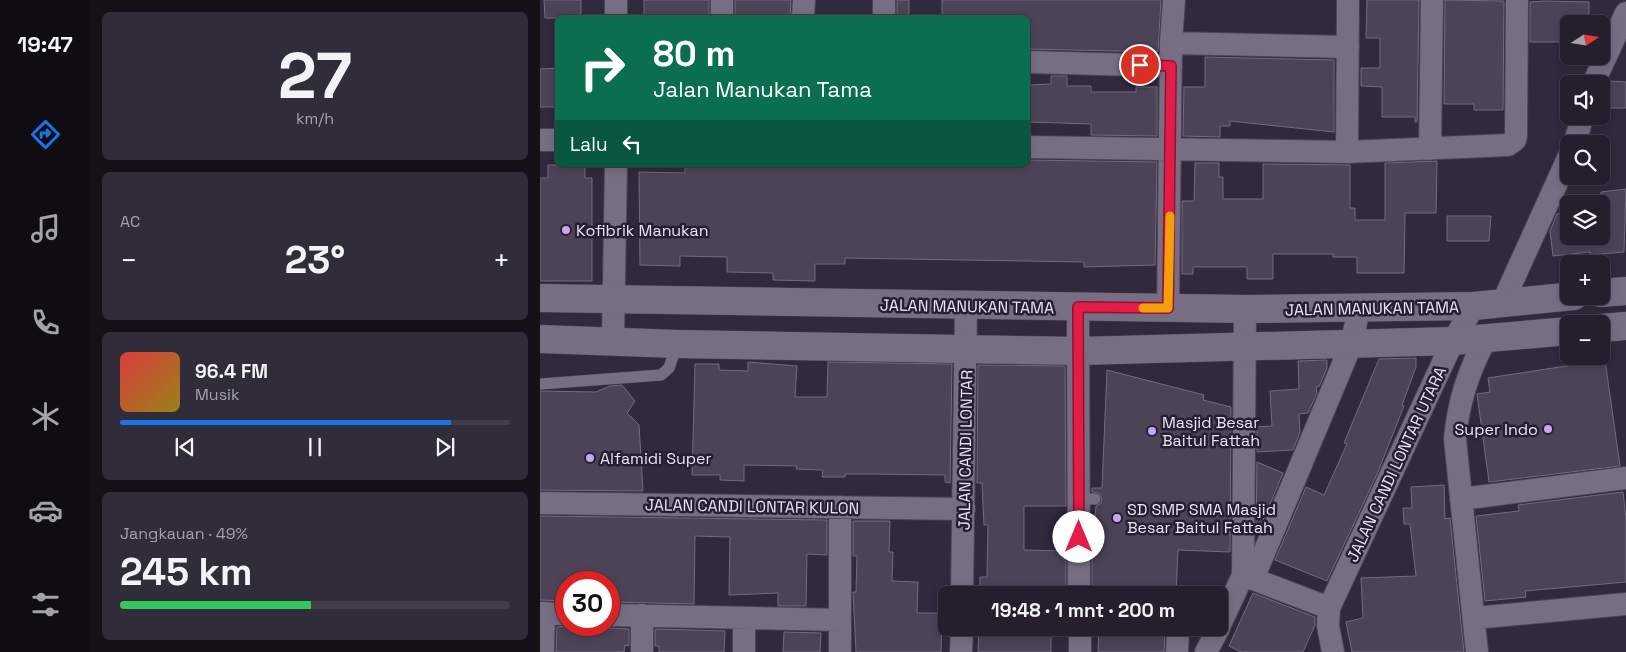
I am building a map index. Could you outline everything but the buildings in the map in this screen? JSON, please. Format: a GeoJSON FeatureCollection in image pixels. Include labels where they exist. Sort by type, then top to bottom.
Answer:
{"type":"FeatureCollection","features":[{"type":"Feature","properties":{"kind":"street"},"geometry":{"type":"LineString","coordinates":[[616,0],[616,15]]}},
{"type":"Feature","properties":{"kind":"street"},"geometry":{"type":"LineString","coordinates":[[722,0],[722,15]]}},
{"type":"Feature","properties":{"kind":"street"},"geometry":{"type":"LineString","coordinates":[[804,0],[804,15]]}},
{"type":"Feature","properties":{"kind":"street"},"geometry":{"type":"LineString","coordinates":[[884,0],[884,15]]}},
{"type":"Feature","properties":{"kind":"street"},"geometry":{"type":"LineString","coordinates":[[1168,308],[1171,42],[1174,0]]}},
{"type":"Feature","properties":{"kind":"street"},"geometry":{"type":"LineString","coordinates":[[1347,152],[1348,0]]}},
{"type":"Feature","properties":{"kind":"street"},"geometry":{"type":"LineString","coordinates":[[1430,149],[1432,0]]}},
{"type":"Feature","properties":{"kind":"street"},"geometry":{"type":"LineString","coordinates":[[1030,148],[1347,152],[1512,144],[1516,136],[1517,0]]}},
{"type":"Feature","properties":{"kind":"street"},"geometry":{"type":"LineString","coordinates":[[1597,75],[1626,13]]}},
{"type":"Feature","properties":{"kind":"street"},"geometry":{"type":"LineString","coordinates":[[1171,42],[1348,47]]}},
{"type":"Feature","properties":{"kind":"street"},"geometry":{"type":"LineString","coordinates":[[1030,62],[1171,66]]}},
{"type":"Feature","properties":{"kind":"street"},"geometry":{"type":"LineString","coordinates":[[540,140],[555,140]]}},
{"type":"Feature","properties":{"kind":"street"},"geometry":{"type":"LineString","coordinates":[[613,340],[616,167]]}},
{"type":"Feature","properties":{"kind":"street"},"geometry":{"type":"LineString","coordinates":[[1502,304],[1560,176]]}},
{"type":"Feature","properties":{"kind":"street"},"geometry":{"type":"LineString","coordinates":[[1610,292],[1626,291]]}},
{"type":"Feature","properties":{"kind":"street","name":"JALAN MANUKAN TAMA"},"geometry":{"type":"LineString","coordinates":[[540,298],[1078,307],[1359,309],[1474,306],[1560,298]]}},
{"type":"Feature","properties":{"kind":"street","name":"JALAN CANDI LONTAR"},"geometry":{"type":"LineString","coordinates":[[962,586],[967,348],[966,305]]}},
{"type":"Feature","properties":{"kind":"street","name":"JALAN CANDI LONTAR UTARA"},"geometry":{"type":"LineString","coordinates":[[1316,652],[1328,617],[1453,342],[1474,306]]}},
{"type":"Feature","properties":{"kind":"street"},"geometry":{"type":"LineString","coordinates":[[1078,307],[1087,499],[1080,586]]}},
{"type":"Feature","properties":{"kind":"street"},"geometry":{"type":"LineString","coordinates":[[1245,309],[1248,577]]}},
{"type":"Feature","properties":{"kind":"street"},"geometry":{"type":"LineString","coordinates":[[1228,597],[1248,577],[1350,345],[1359,309]]}},
{"type":"Feature","properties":{"kind":"street"},"geometry":{"type":"LineString","coordinates":[[1610,327],[1626,326]]}},
{"type":"Feature","properties":{"kind":"street"},"geometry":{"type":"LineString","coordinates":[[540,339],[613,340],[677,344],[1080,351],[1453,342],[1560,332]]}},
{"type":"Feature","properties":{"kind":"street"},"geometry":{"type":"LineString","coordinates":[[1477,652],[1456,458],[1456,424],[1471,370],[1486,339]]}},
{"type":"Feature","properties":{"kind":"street"},"geometry":{"type":"LineString","coordinates":[[1461,499],[1626,478]]}},
{"type":"Feature","properties":{"kind":"street","name":"JALAN CANDI LONTAR KULON"},"geometry":{"type":"LineString","coordinates":[[540,503],[964,509]]}},
{"type":"Feature","properties":{"kind":"street"},"geometry":{"type":"LineString","coordinates":[[840,507],[840,652]]}},
{"type":"Feature","properties":{"kind":"street"},"geometry":{"type":"LineString","coordinates":[[1248,577],[1328,617],[1333,652]]}},
{"type":"Feature","properties":{"kind":"street"},"geometry":{"type":"LineString","coordinates":[[1474,618],[1626,604]]}},
{"type":"Feature","properties":{"kind":"street"},"geometry":{"type":"LineString","coordinates":[[543,652],[550,613]]}},
{"type":"Feature","properties":{"kind":"street"},"geometry":{"type":"LineString","coordinates":[[620,614],[840,620]]}},
{"type":"Feature","properties":{"kind":"street"},"geometry":{"type":"LineString","coordinates":[[642,615],[642,652]]}},
{"type":"Feature","properties":{"kind":"street"},"geometry":{"type":"LineString","coordinates":[[744,618],[744,652]]}},
{"type":"Feature","properties":{"kind":"street"},"geometry":{"type":"LineString","coordinates":[[961,652],[962,636]]}},
{"type":"Feature","properties":{"kind":"street"},"geometry":{"type":"LineString","coordinates":[[1080,636],[1080,652]]}},
{"type":"Feature","properties":{"kind":"street"},"geometry":{"type":"LineString","coordinates":[[1177,652],[1178,636]]}},
{"type":"Feature","properties":{"kind":"street"},"geometry":{"type":"LineString","coordinates":[[1206,652],[1214,636]]}},
{"type":"Feature","properties":{"kind":"lane"},"geometry":{"type":"LineString","coordinates":[[540,384],[661,375],[669,368],[677,344]]}},
{"type":"Feature","properties":{"kind":"slow traffic"},"geometry":{"type":"LineString","coordinates":[[1143,308],[1168,308],[1170,216]]}},
{"type":"Feature","properties":{"kind":"place","name":"Kofibrik Manukan"},"geometry":{"type":"Point","coordinates":[566,230]}},
{"type":"Feature","properties":{"kind":"place","name":"Super Indo"},"geometry":{"type":"Point","coordinates":[1548,429]}},
{"type":"Feature","properties":{"kind":"place","name":"Masjid Besar Baitul Fattah"},"geometry":{"type":"Point","coordinates":[1152,431]}},
{"type":"Feature","properties":{"kind":"place","name":"Alfamidi Super"},"geometry":{"type":"Point","coordinates":[590,458]}},
{"type":"Feature","properties":{"kind":"place","name":"SD SMP SMA Masjid Besar Baitul Fattah"},"geometry":{"type":"Point","coordinates":[1117,518]}},
{"type":"Feature","properties":{"kind":"route"},"geometry":{"type":"LineString","coordinates":[[1079,537],[1080,351],[1078,307],[1168,308],[1171,66],[1140,65]]}}]}
